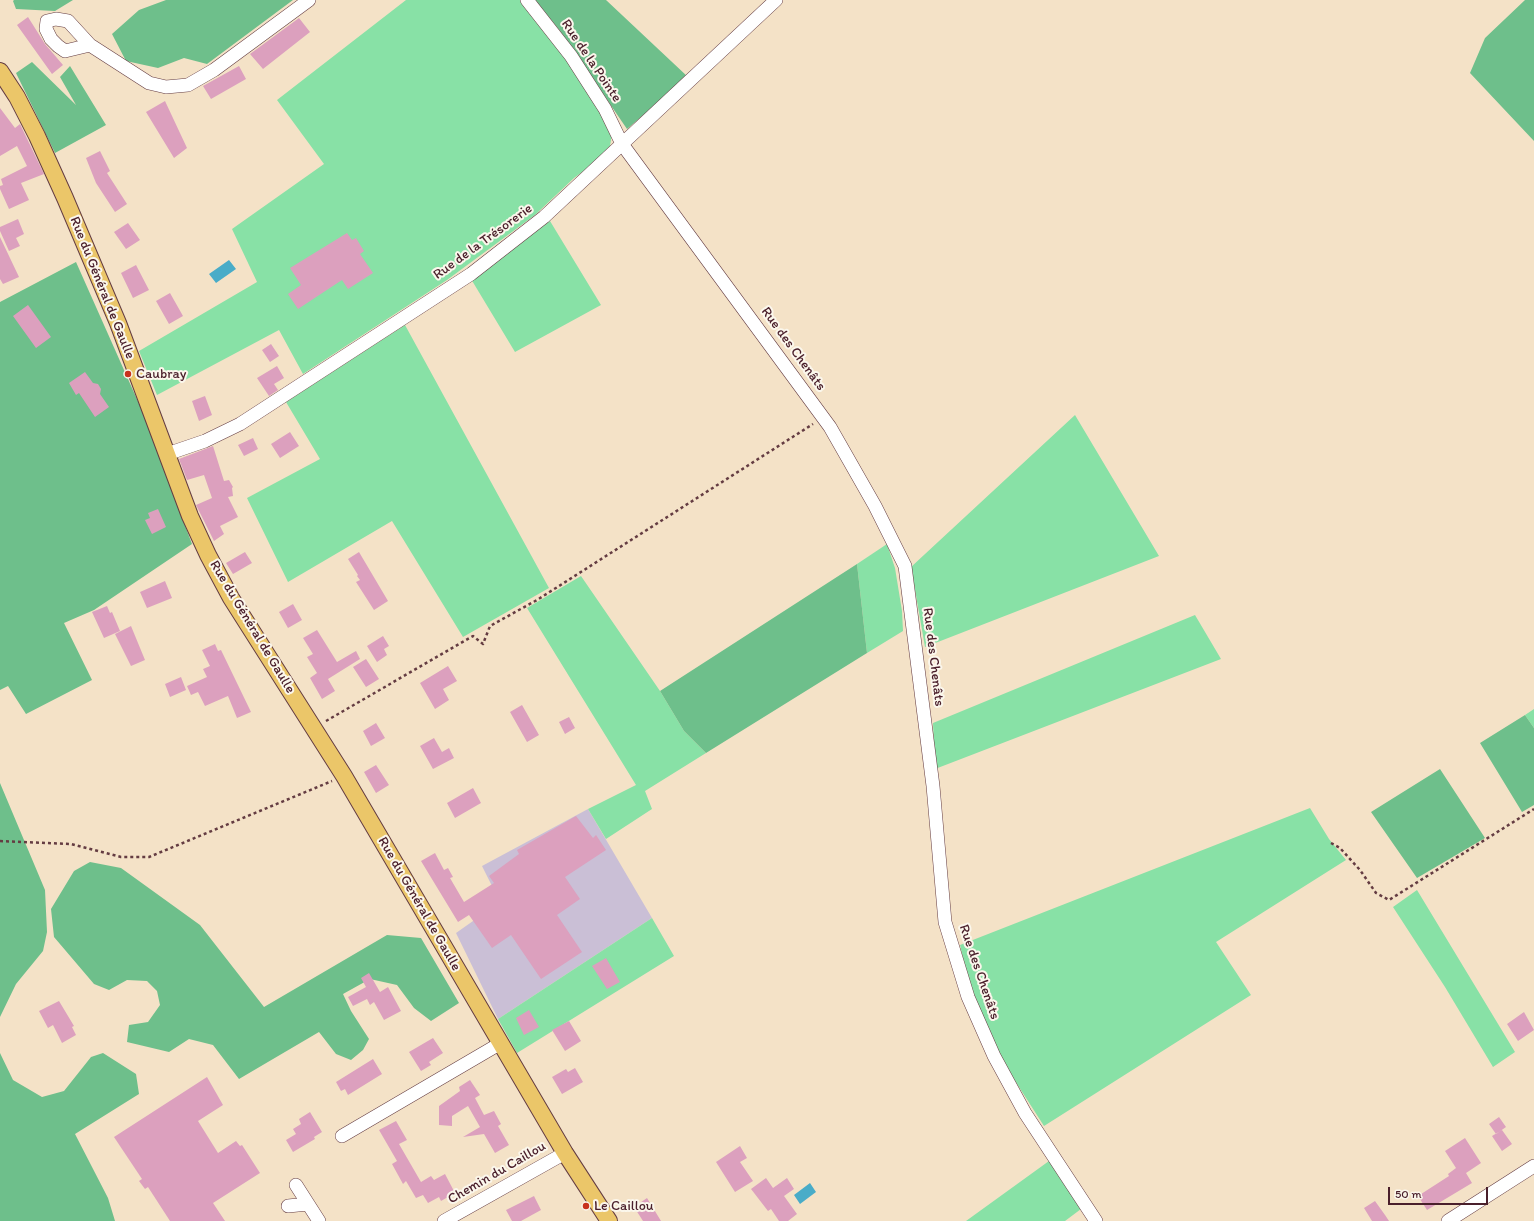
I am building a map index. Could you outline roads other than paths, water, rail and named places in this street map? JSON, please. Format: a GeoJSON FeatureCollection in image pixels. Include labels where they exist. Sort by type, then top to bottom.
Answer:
{"type":"FeatureCollection","features":[{"type":"Feature","properties":{"kind":"main road","name":"Rue du Général de Gaulle"},"geometry":{"type":"LineString","coordinates":[[0,71],[17,96],[38,136],[65,198],[118,323],[190,516],[221,580],[344,776],[565,1153],[608,1221]]}},
{"type":"Feature","properties":{"kind":"street"},"geometry":{"type":"LineString","coordinates":[[90,45],[150,83],[166,87],[188,85],[214,70],[309,0]]}},
{"type":"Feature","properties":{"kind":"street","name":"Rue de la Pointe"},"geometry":{"type":"LineString","coordinates":[[527,0],[571,56],[605,109],[622,144]]}},
{"type":"Feature","properties":{"kind":"street","name":"Rue de la Trésorerie"},"geometry":{"type":"LineString","coordinates":[[167,454],[205,441],[240,424],[471,274],[544,217],[776,0]]}},
{"type":"Feature","properties":{"kind":"street","name":"Rue des Chenâts"},"geometry":{"type":"LineString","coordinates":[[622,144],[823,417],[875,506],[905,566],[933,786],[944,922],[968,997],[994,1056],[1025,1113],[1096,1221]]}},
{"type":"Feature","properties":{"kind":"street"},"geometry":{"type":"LineString","coordinates":[[342,1136],[501,1043]]}},
{"type":"Feature","properties":{"kind":"street","name":"Chemin du Caillou"},"geometry":{"type":"LineString","coordinates":[[444,1221],[565,1153]]}},
{"type":"Feature","properties":{"kind":"street"},"geometry":{"type":"LineString","coordinates":[[1448,1221],[1534,1166]]}},
{"type":"Feature","properties":{"kind":"street"},"geometry":{"type":"LineString","coordinates":[[296,1185],[319,1221]]}},
{"type":"Feature","properties":{"kind":"street"},"geometry":{"type":"LineString","coordinates":[[288,1206],[308,1204]]}},
{"type":"Feature","properties":{"kind":"water"},"geometry":{"type":"Polygon","coordinates":[[[229,260],[236,269],[216,283],[209,274],[229,260]]]}},
{"type":"Feature","properties":{"kind":"water"},"geometry":{"type":"Polygon","coordinates":[[[810,1183],[816,1192],[800,1204],[794,1195],[810,1183]]]}},
{"type":"Feature","properties":{"kind":"place","name":"Caubray"},"geometry":{"type":"Point","coordinates":[128,374]}},
{"type":"Feature","properties":{"kind":"place","name":"Le Caillou"},"geometry":{"type":"Point","coordinates":[586,1206]}}]}
